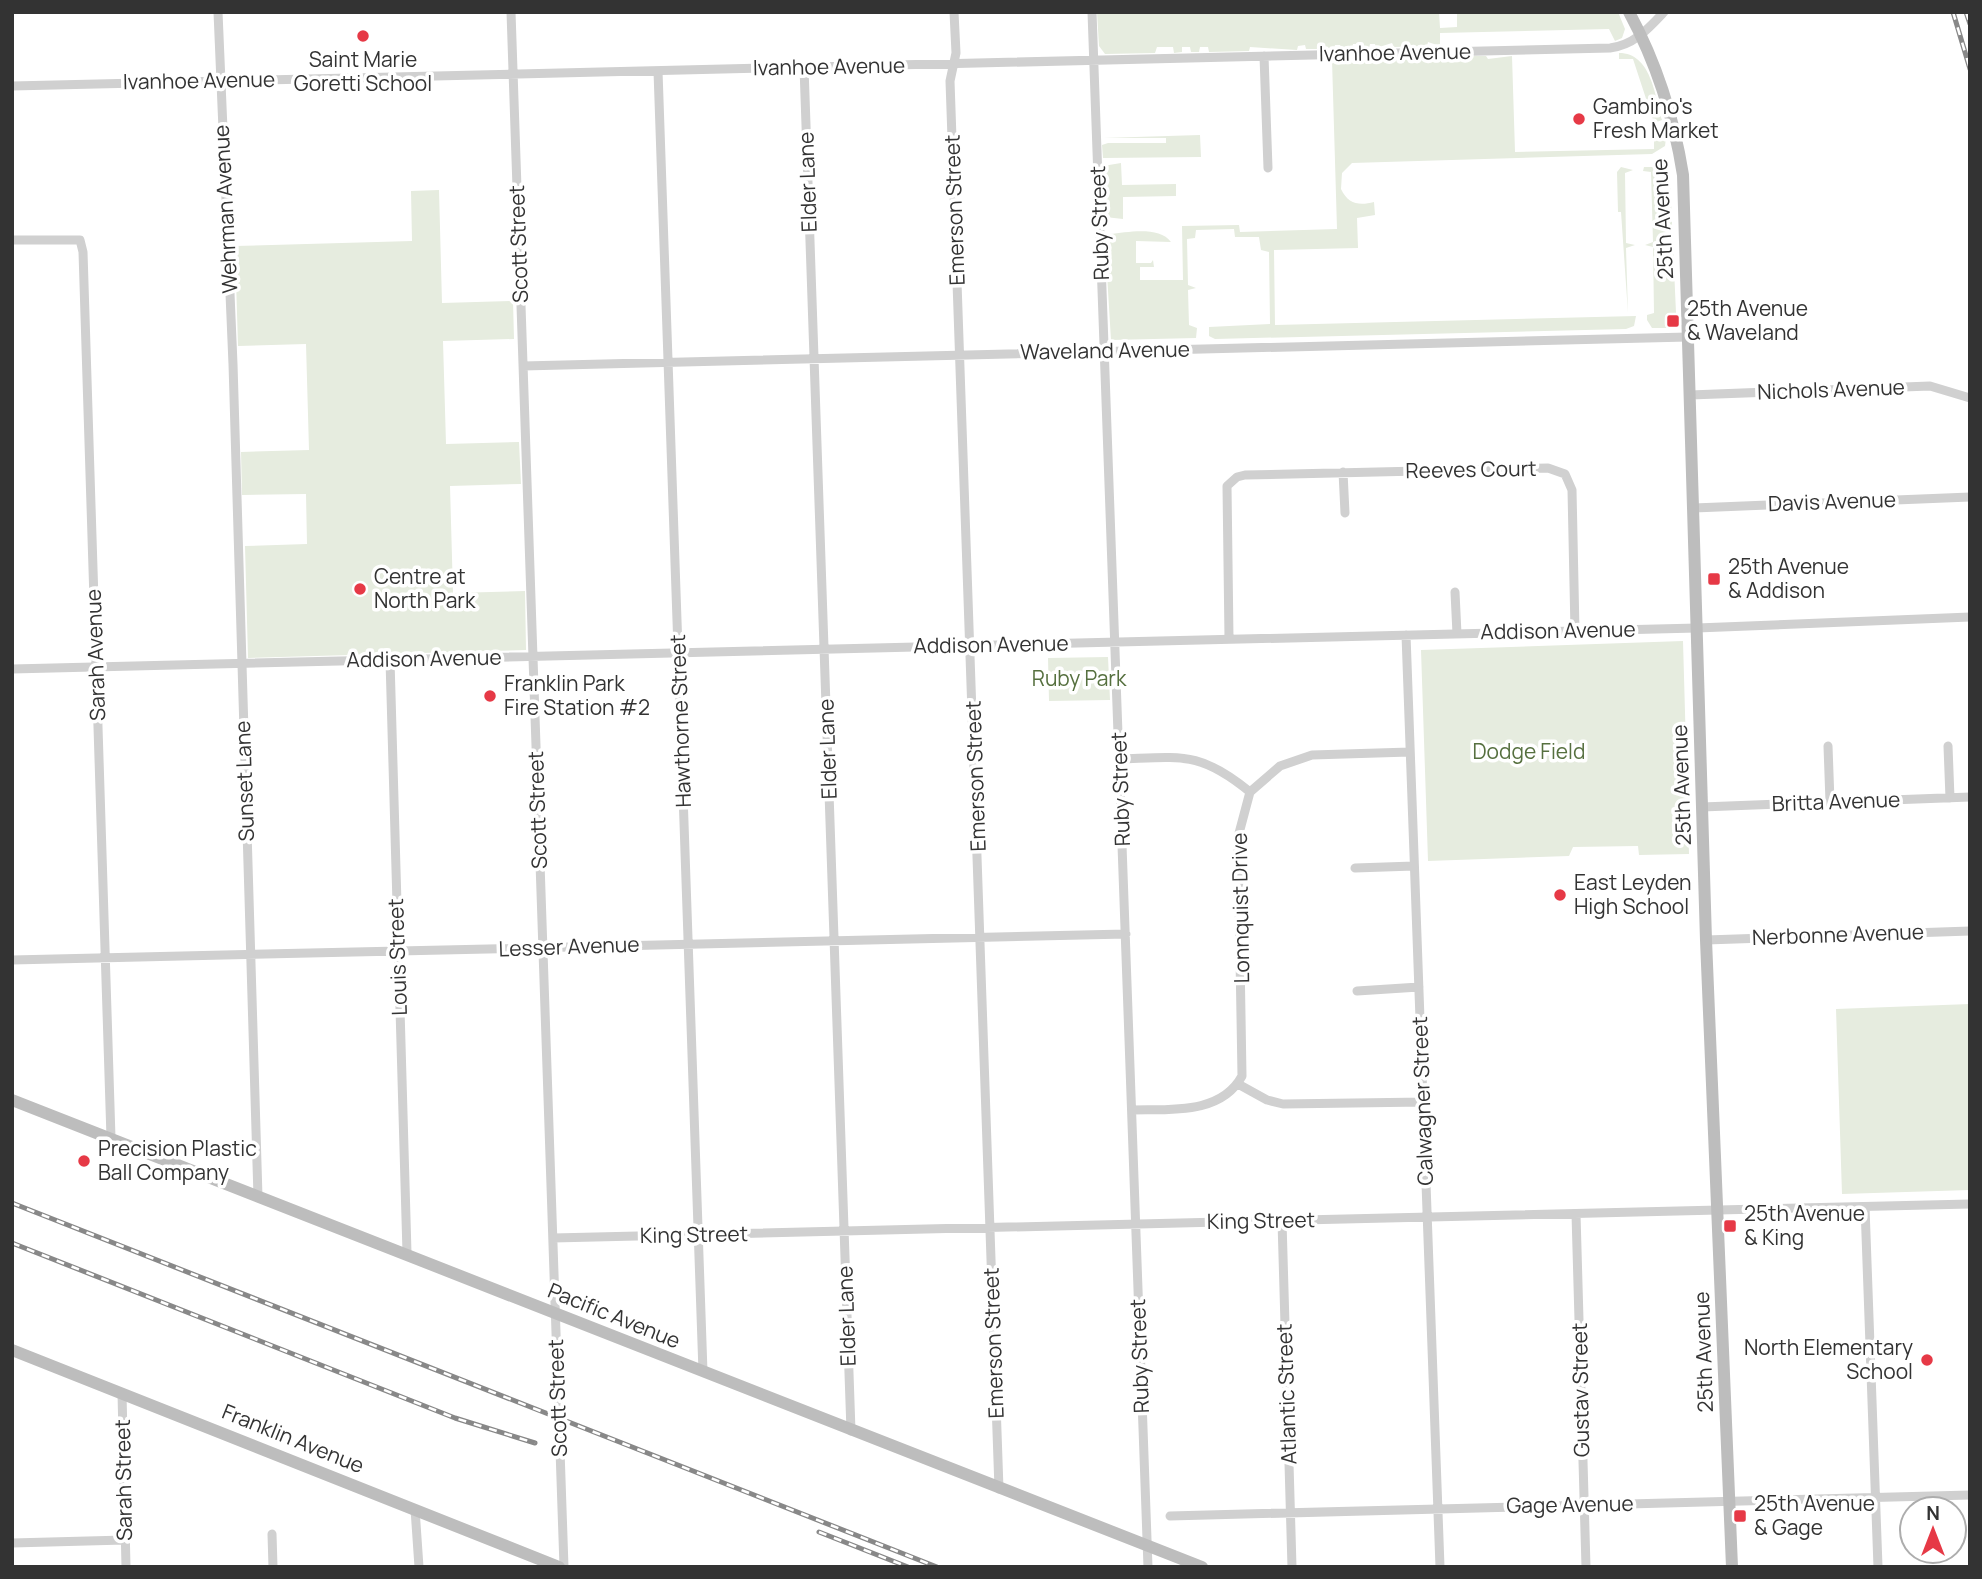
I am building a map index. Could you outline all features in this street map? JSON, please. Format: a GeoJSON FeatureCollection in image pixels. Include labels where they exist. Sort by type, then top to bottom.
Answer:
{"type":"FeatureCollection","features":[{"type":"Feature","properties":{"kind":"street","name":"Wehrman Avenue"},"geometry":{"type":"LineString","coordinates":[[218,12],[233,364]]}},
{"type":"Feature","properties":{"kind":"street","name":"Scott Street"},"geometry":{"type":"LineString","coordinates":[[511,12],[564,1567]]}},
{"type":"Feature","properties":{"kind":"street","name":"Emerson Street"},"geometry":{"type":"LineString","coordinates":[[954,12],[950,80],[999,1489]]}},
{"type":"Feature","properties":{"kind":"street","name":"Ruby Street"},"geometry":{"type":"LineString","coordinates":[[1092,12],[1148,1567]]}},
{"type":"Feature","properties":{"kind":"street","name":"25th Avenue"},"geometry":{"type":"LineString","coordinates":[[1629,12],[1642,35],[1667,100],[1681,164],[1706,940],[1732,1567]]}},
{"type":"Feature","properties":{"kind":"street"},"geometry":{"type":"LineString","coordinates":[[1642,35],[1664,12]]}},
{"type":"Feature","properties":{"kind":"street","name":"Ivanhoe Avenue"},"geometry":{"type":"LineString","coordinates":[[12,86],[1610,48],[1624,46],[1642,35]]}},
{"type":"Feature","properties":{"kind":"street"},"geometry":{"type":"LineString","coordinates":[[1264,56],[1268,168]]}},
{"type":"Feature","properties":{"kind":"street","name":"Elder Lane"},"geometry":{"type":"LineString","coordinates":[[804,67],[851,1431]]}},
{"type":"Feature","properties":{"kind":"street","name":"Hawthorne Street"},"geometry":{"type":"LineString","coordinates":[[658,71],[703,1372]]}},
{"type":"Feature","properties":{"kind":"street","name":"Sarah Avenue"},"geometry":{"type":"LineString","coordinates":[[12,240],[80,240],[83,251],[111,1138]]}},
{"type":"Feature","properties":{"kind":"street","name":"Waveland Avenue"},"geometry":{"type":"LineString","coordinates":[[523,366],[1688,337]]}},
{"type":"Feature","properties":{"kind":"street","name":"Sunset Lane"},"geometry":{"type":"LineString","coordinates":[[233,364],[258,1197]]}},
{"type":"Feature","properties":{"kind":"street","name":"Nichols Avenue"},"geometry":{"type":"LineString","coordinates":[[1690,395],[1930,386],[1970,398]]}},
{"type":"Feature","properties":{"kind":"street","name":"Reeves Court"},"geometry":{"type":"LineString","coordinates":[[1230,638],[1227,486],[1237,477],[1245,475],[1343,472],[1548,468],[1565,474],[1572,490],[1575,631]]}},
{"type":"Feature","properties":{"kind":"street"},"geometry":{"type":"LineString","coordinates":[[1343,472],[1345,513]]}},
{"type":"Feature","properties":{"kind":"street","name":"Davis Avenue"},"geometry":{"type":"LineString","coordinates":[[1694,508],[1970,497]]}},
{"type":"Feature","properties":{"kind":"street"},"geometry":{"type":"LineString","coordinates":[[1455,592],[1457,634]]}},
{"type":"Feature","properties":{"kind":"street","name":"Addison Avenue"},"geometry":{"type":"LineString","coordinates":[[12,669],[1697,628],[1970,617]]}},
{"type":"Feature","properties":{"kind":"street","name":"Calwagner Street"},"geometry":{"type":"LineString","coordinates":[[1406,635],[1440,1567]]}},
{"type":"Feature","properties":{"kind":"street","name":"Louis Street"},"geometry":{"type":"LineString","coordinates":[[390,660],[407,1253]]}},
{"type":"Feature","properties":{"kind":"street"},"geometry":{"type":"LineString","coordinates":[[1828,746],[1830,802]]}},
{"type":"Feature","properties":{"kind":"street"},"geometry":{"type":"LineString","coordinates":[[1948,746],[1950,798]]}},
{"type":"Feature","properties":{"kind":"street"},"geometry":{"type":"LineString","coordinates":[[1120,759],[1194,758],[1220,768],[1250,792],[1280,766],[1312,755],[1410,752]]}},
{"type":"Feature","properties":{"kind":"street","name":"Lonnquist Drive"},"geometry":{"type":"LineString","coordinates":[[1237,1084],[1243,1065],[1238,837],[1250,792]]}},
{"type":"Feature","properties":{"kind":"street","name":"Britta Avenue"},"geometry":{"type":"LineString","coordinates":[[1702,807],[1970,797]]}},
{"type":"Feature","properties":{"kind":"street"},"geometry":{"type":"LineString","coordinates":[[1355,868],[1414,866]]}},
{"type":"Feature","properties":{"kind":"street","name":"Nerbonne Avenue"},"geometry":{"type":"LineString","coordinates":[[1706,940],[1970,931]]}},
{"type":"Feature","properties":{"kind":"street","name":"Lesser Avenue"},"geometry":{"type":"LineString","coordinates":[[12,960],[1126,934]]}},
{"type":"Feature","properties":{"kind":"street"},"geometry":{"type":"LineString","coordinates":[[1357,991],[1419,987]]}},
{"type":"Feature","properties":{"kind":"street"},"geometry":{"type":"LineString","coordinates":[[1132,1110],[1202,1106],[1215,1101],[1237,1084],[1267,1100],[1283,1104],[1424,1102]]}},
{"type":"Feature","properties":{"kind":"street","name":"Pacific Avenue"},"geometry":{"type":"LineString","coordinates":[[12,1100],[1202,1567]]}},
{"type":"Feature","properties":{"kind":"street","name":"King Street"},"geometry":{"type":"LineString","coordinates":[[553,1238],[1970,1204]]}},
{"type":"Feature","properties":{"kind":"street"},"geometry":{"type":"LineString","coordinates":[[1865,1207],[1878,1567]]}},
{"type":"Feature","properties":{"kind":"street","name":"Gustav Street"},"geometry":{"type":"LineString","coordinates":[[1576,1214],[1586,1567]]}},
{"type":"Feature","properties":{"kind":"street","name":"Atlantic Street"},"geometry":{"type":"LineString","coordinates":[[1282,1221],[1292,1567]]}},
{"type":"Feature","properties":{"kind":"street","name":"Franklin Avenue"},"geometry":{"type":"LineString","coordinates":[[12,1350],[559,1567]]}},
{"type":"Feature","properties":{"kind":"street","name":"Sarah Street"},"geometry":{"type":"LineString","coordinates":[[122,1393],[126,1567]]}},
{"type":"Feature","properties":{"kind":"street","name":"Gage Avenue"},"geometry":{"type":"LineString","coordinates":[[1170,1516],[1970,1495]]}},
{"type":"Feature","properties":{"kind":"street"},"geometry":{"type":"LineString","coordinates":[[415,1508],[419,1567]]}},
{"type":"Feature","properties":{"kind":"street"},"geometry":{"type":"LineString","coordinates":[[272,1534],[273,1567]]}},
{"type":"Feature","properties":{"kind":"street"},"geometry":{"type":"LineString","coordinates":[[12,1544],[125,1540]]}},
{"type":"Feature","properties":{"kind":"green space"},"geometry":{"type":"Polygon","coordinates":[[[1097,12],[1439,12],[1440,28],[1457,27],[1457,12],[1618,12],[1625,29],[1622,38],[1615,41],[1609,29],[1440,33],[1440,46],[1428,42],[1427,46],[1394,47],[1392,43],[1376,48],[1375,44],[1370,44],[1369,48],[1358,48],[1357,44],[1353,44],[1352,48],[1335,45],[1334,49],[1317,45],[1317,49],[1306,49],[1305,45],[1298,46],[1297,50],[1250,47],[1249,51],[1209,52],[1208,47],[1200,47],[1199,52],[1191,52],[1190,47],[1182,47],[1182,52],[1174,53],[1173,47],[1157,47],[1155,53],[1105,54],[1099,46],[1097,12]]]}},
{"type":"Feature","properties":{"kind":"green space"},"geometry":{"type":"Polygon","coordinates":[[[1619,53],[1630,55],[1645,68],[1654,88],[1662,120],[1654,123],[1633,59],[1619,59],[1619,53]]]}},
{"type":"Feature","properties":{"kind":"green space"},"geometry":{"type":"Polygon","coordinates":[[[1473,56],[1486,56],[1488,59],[1512,56],[1515,152],[1654,149],[1654,139],[1666,138],[1665,146],[1652,154],[1352,163],[1342,173],[1341,189],[1354,203],[1374,202],[1375,215],[1357,218],[1358,248],[1274,250],[1275,325],[1636,316],[1634,326],[1626,329],[1215,339],[1209,336],[1209,327],[1270,324],[1269,252],[1261,250],[1259,237],[1235,237],[1234,229],[1196,230],[1195,238],[1187,239],[1188,285],[1196,288],[1188,290],[1189,325],[1197,328],[1196,338],[1111,340],[1107,274],[1111,273],[1110,234],[1143,231],[1166,237],[1171,242],[1136,241],[1136,263],[1151,263],[1153,260],[1154,267],[1140,267],[1140,280],[1183,280],[1182,226],[1239,225],[1240,232],[1337,229],[1332,60],[1343,64],[1345,60],[1375,59],[1376,62],[1403,58],[1430,61],[1432,58],[1441,57],[1443,61],[1465,57],[1467,60],[1473,56]]]}},
{"type":"Feature","properties":{"kind":"green space"},"geometry":{"type":"Polygon","coordinates":[[[1200,135],[1201,157],[1103,158],[1102,145],[1108,143],[1166,143],[1166,138],[1103,138],[1200,135]]]}},
{"type":"Feature","properties":{"kind":"green space"},"geometry":{"type":"Polygon","coordinates":[[[1121,163],[1122,185],[1176,184],[1176,196],[1123,197],[1123,219],[1105,217],[1103,166],[1121,163]]]}},
{"type":"Feature","properties":{"kind":"green space"},"geometry":{"type":"Polygon","coordinates":[[[1621,167],[1633,170],[1625,173],[1626,243],[1635,245],[1626,248],[1628,313],[1621,212],[1618,212],[1617,172],[1621,167]]]}},
{"type":"Feature","properties":{"kind":"green space"},"geometry":{"type":"Polygon","coordinates":[[[1644,167],[1661,167],[1670,178],[1676,313],[1674,324],[1668,328],[1652,328],[1647,320],[1647,315],[1654,313],[1653,247],[1645,245],[1653,242],[1651,172],[1643,171],[1644,167]]]}},
{"type":"Feature","properties":{"kind":"green space"},"geometry":{"type":"Polygon","coordinates":[[[439,190],[442,303],[513,301],[514,339],[443,341],[446,444],[519,442],[521,484],[450,486],[453,593],[525,591],[526,650],[248,658],[245,546],[307,544],[306,494],[242,495],[241,452],[309,450],[306,344],[238,346],[235,246],[412,241],[411,191],[439,190]]]}},
{"type":"Feature","properties":{"kind":"green space","name":"Dodge Field"},"geometry":{"type":"Polygon","coordinates":[[[1683,641],[1689,854],[1639,855],[1638,846],[1573,847],[1569,856],[1428,861],[1421,650],[1683,641]]]}},
{"type":"Feature","properties":{"kind":"green space","name":"Ruby Park"},"geometry":{"type":"Polygon","coordinates":[[[1108,657],[1110,700],[1049,701],[1048,658],[1108,657]]]}},
{"type":"Feature","properties":{"kind":"green space"},"geometry":{"type":"Polygon","coordinates":[[[1970,1004],[1970,1190],[1842,1194],[1836,1009],[1970,1004]]]}},
{"type":"Feature","properties":{"kind":"railway"},"geometry":{"type":"LineString","coordinates":[[1953,12],[1970,69]]}},
{"type":"Feature","properties":{"kind":"railway"},"geometry":{"type":"LineString","coordinates":[[1966,12],[1970,24]]}},
{"type":"Feature","properties":{"kind":"railway"},"geometry":{"type":"LineString","coordinates":[[12,1203],[937,1567]]}},
{"type":"Feature","properties":{"kind":"railway"},"geometry":{"type":"LineString","coordinates":[[12,1243],[455,1418],[535,1443]]}},
{"type":"Feature","properties":{"kind":"railway"},"geometry":{"type":"LineString","coordinates":[[819,1532],[908,1567]]}},
{"type":"Feature","properties":{"kind":"place","name":"Saint Marie Goretti School"},"geometry":{"type":"Point","coordinates":[363,36]}},
{"type":"Feature","properties":{"kind":"place","name":"Gambino's Fresh Market"},"geometry":{"type":"Point","coordinates":[1579,119]}},
{"type":"Feature","properties":{"kind":"place","name":"25th Avenue & Waveland"},"geometry":{"type":"Point","coordinates":[1673,321]}},
{"type":"Feature","properties":{"kind":"place","name":"25th Avenue & Addison"},"geometry":{"type":"Point","coordinates":[1714,579]}},
{"type":"Feature","properties":{"kind":"place","name":"Centre at North Park"},"geometry":{"type":"Point","coordinates":[360,589]}},
{"type":"Feature","properties":{"kind":"place","name":"Franklin Park Fire Station #2"},"geometry":{"type":"Point","coordinates":[490,696]}},
{"type":"Feature","properties":{"kind":"place","name":"East Leyden High School"},"geometry":{"type":"Point","coordinates":[1560,895]}},
{"type":"Feature","properties":{"kind":"place","name":"Precision Plastic Ball Company"},"geometry":{"type":"Point","coordinates":[84,1161]}},
{"type":"Feature","properties":{"kind":"place","name":"25th Avenue & King"},"geometry":{"type":"Point","coordinates":[1730,1226]}},
{"type":"Feature","properties":{"kind":"place","name":"North Elementary School"},"geometry":{"type":"Point","coordinates":[1927,1360]}},
{"type":"Feature","properties":{"kind":"place","name":"25th Avenue & Gage"},"geometry":{"type":"Point","coordinates":[1740,1516]}}]}
